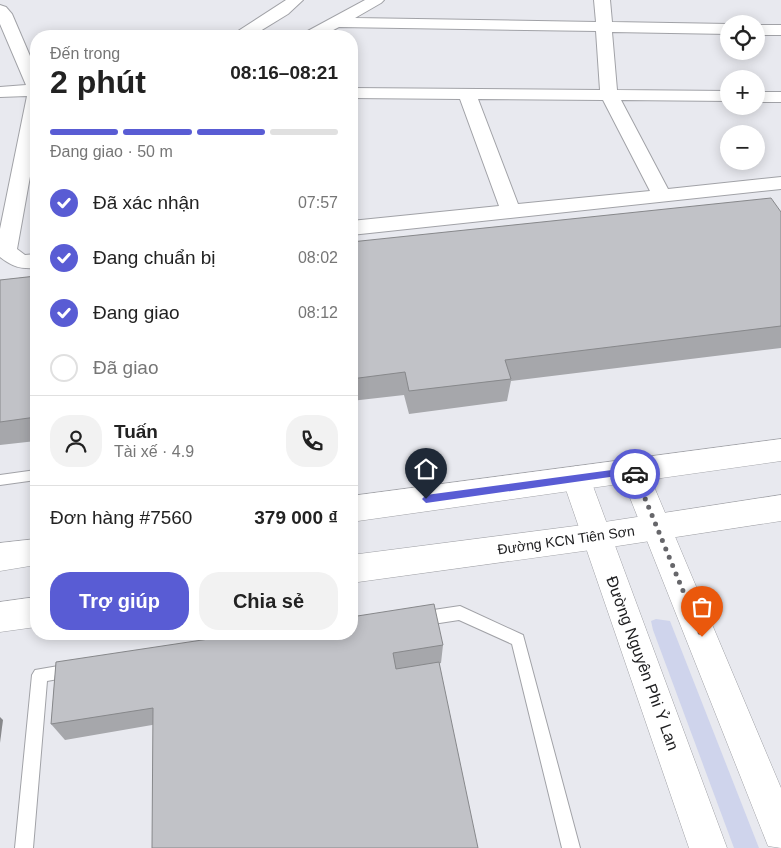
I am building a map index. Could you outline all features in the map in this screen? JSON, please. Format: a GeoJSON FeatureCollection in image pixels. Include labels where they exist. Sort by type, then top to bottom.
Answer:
{"type":"FeatureCollection","features":[{"type":"Feature","properties":{"kind":"main road"},"geometry":{"type":"LineString","coordinates":[[358,508],[781,450]]}},
{"type":"Feature","properties":{"kind":"main road"},"geometry":{"type":"LineString","coordinates":[[634,470],[781,833]]}},
{"type":"Feature","properties":{"kind":"main road","name":"Đường Nguyên Phi Ỷ Lan"},"geometry":{"type":"LineString","coordinates":[[576,478],[708,848]]}},
{"type":"Feature","properties":{"kind":"main road","name":"Đường KCN Tiên Sơn"},"geometry":{"type":"LineString","coordinates":[[358,568],[598,536],[781,508]]}},
{"type":"Feature","properties":{"kind":"main road"},"geometry":{"type":"LineString","coordinates":[[0,557],[30,553]]}},
{"type":"Feature","properties":{"kind":"main road"},"geometry":{"type":"LineString","coordinates":[[0,617],[30,613]]}},
{"type":"Feature","properties":{"kind":"street"},"geometry":{"type":"LineString","coordinates":[[251,30],[282,11],[295,0]]}},
{"type":"Feature","properties":{"kind":"street"},"geometry":{"type":"LineString","coordinates":[[321,30],[376,0]]}},
{"type":"Feature","properties":{"kind":"street"},"geometry":{"type":"LineString","coordinates":[[602,0],[609,95],[662,195]]}},
{"type":"Feature","properties":{"kind":"street"},"geometry":{"type":"LineString","coordinates":[[0,10],[4,14],[30,76]]}},
{"type":"Feature","properties":{"kind":"street"},"geometry":{"type":"LineString","coordinates":[[336,22],[720,29]]}},
{"type":"Feature","properties":{"kind":"street"},"geometry":{"type":"LineString","coordinates":[[765,30],[781,30]]}},
{"type":"Feature","properties":{"kind":"street"},"geometry":{"type":"LineString","coordinates":[[0,92],[30,90]]}},
{"type":"Feature","properties":{"kind":"street"},"geometry":{"type":"LineString","coordinates":[[358,93],[720,96]]}},
{"type":"Feature","properties":{"kind":"street"},"geometry":{"type":"LineString","coordinates":[[467,94],[511,211]]}},
{"type":"Feature","properties":{"kind":"street"},"geometry":{"type":"LineString","coordinates":[[765,97],[781,97]]}},
{"type":"Feature","properties":{"kind":"street"},"geometry":{"type":"LineString","coordinates":[[29,262],[6,251],[30,127]]}},
{"type":"Feature","properties":{"kind":"street"},"geometry":{"type":"LineString","coordinates":[[358,227],[781,183]]}},
{"type":"Feature","properties":{"kind":"street"},"geometry":{"type":"LineString","coordinates":[[0,266],[29,262]]}},
{"type":"Feature","properties":{"kind":"lane"},"geometry":{"type":"LineString","coordinates":[[0,480],[30,476]]}},
{"type":"Feature","properties":{"kind":"lane"},"geometry":{"type":"LineString","coordinates":[[401,621],[460,612],[518,640],[571,848]]}},
{"type":"Feature","properties":{"kind":"lane"},"geometry":{"type":"LineString","coordinates":[[24,848],[40,675],[88,668]]}},
{"type":"Feature","properties":{"kind":"shaded area"},"geometry":{"type":"Polygon","coordinates":[[[656,619],[670,621],[759,848],[734,848],[653,630],[651,621],[656,619]]]}},
{"type":"Feature","properties":{"kind":"building"},"geometry":{"type":"Polygon","coordinates":[[[771,198],[781,212],[781,326],[505,360],[511,379],[409,391],[405,372],[358,378],[358,241],[771,198]]]}},
{"type":"Feature","properties":{"kind":"building"},"geometry":{"type":"Polygon","coordinates":[[[30,277],[30,418],[0,422],[0,280],[30,277]]]}},
{"type":"Feature","properties":{"kind":"building"},"geometry":{"type":"Polygon","coordinates":[[[434,604],[443,645],[393,653],[396,669],[439,662],[478,848],[152,848],[153,708],[51,724],[56,662],[202,640],[358,640],[358,616],[434,604]]]}},
{"type":"Feature","properties":{"kind":"way so far"},"geometry":{"type":"LineString","coordinates":[[635,474],[702,637]]}},
{"type":"Feature","properties":{"kind":"route"},"geometry":{"type":"LineString","coordinates":[[426,499],[634,470],[635,474]]}}]}
